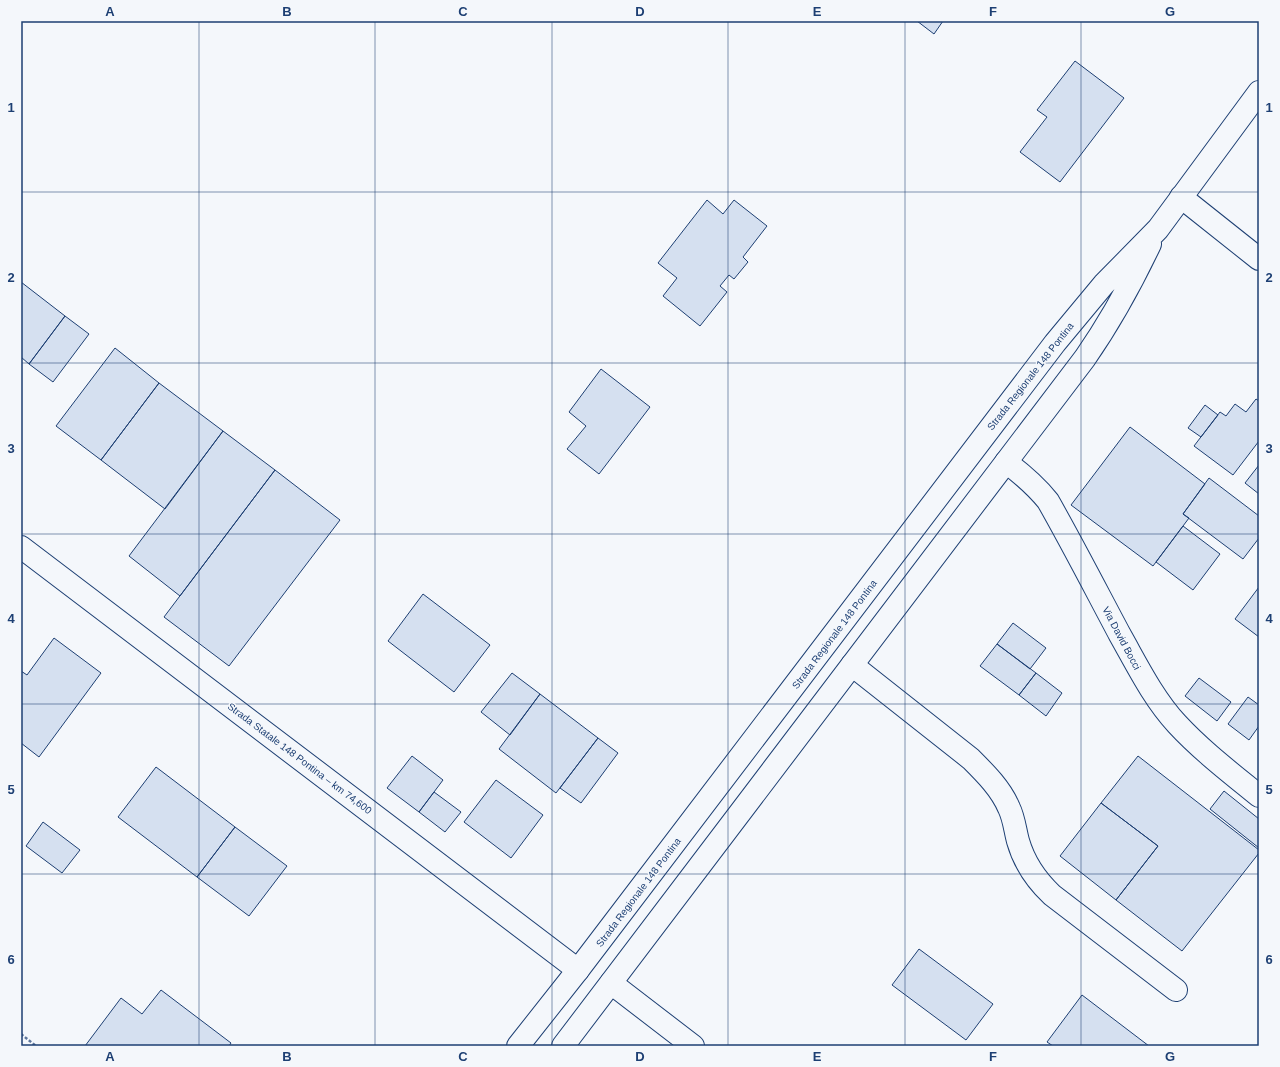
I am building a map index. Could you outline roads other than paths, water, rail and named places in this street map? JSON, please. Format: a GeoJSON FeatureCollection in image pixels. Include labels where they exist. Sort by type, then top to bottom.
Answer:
{"type":"FeatureCollection","features":[{"type":"Feature","properties":{"kind":"main road","name":"Strada Regionale 148 Pontina"},"geometry":{"type":"LineString","coordinates":[[518,1046],[578,970],[1055,343],[1094,295],[1158,229],[1259,92]]}},
{"type":"Feature","properties":{"kind":"main road"},"geometry":{"type":"LineString","coordinates":[[1181,197],[1259,259]]}},
{"type":"Feature","properties":{"kind":"main road","name":"Strada Regionale 148 Pontina"},"geometry":{"type":"LineString","coordinates":[[563,1046],[1085,358],[1104,330],[1134,278],[1158,229]]}},
{"type":"Feature","properties":{"kind":"main road","name":"Via David Bocci"},"geometry":{"type":"LineString","coordinates":[[1006,462],[1029,480],[1048,501],[1141,673],[1169,714],[1176,723],[1214,760],[1259,796]]}},
{"type":"Feature","properties":{"kind":"main road","name":"Strada Statale 148 Pontina – km 74,600"},"geometry":{"type":"LineString","coordinates":[[21,546],[578,970]]}},
{"type":"Feature","properties":{"kind":"main road"},"geometry":{"type":"LineString","coordinates":[[852,666],[971,760],[987,775],[1000,792],[1009,808],[1023,856],[1041,884],[1052,895],[1176,990]]}},
{"type":"Feature","properties":{"kind":"main road"},"geometry":{"type":"LineString","coordinates":[[611,983],[693,1046]]}}]}
